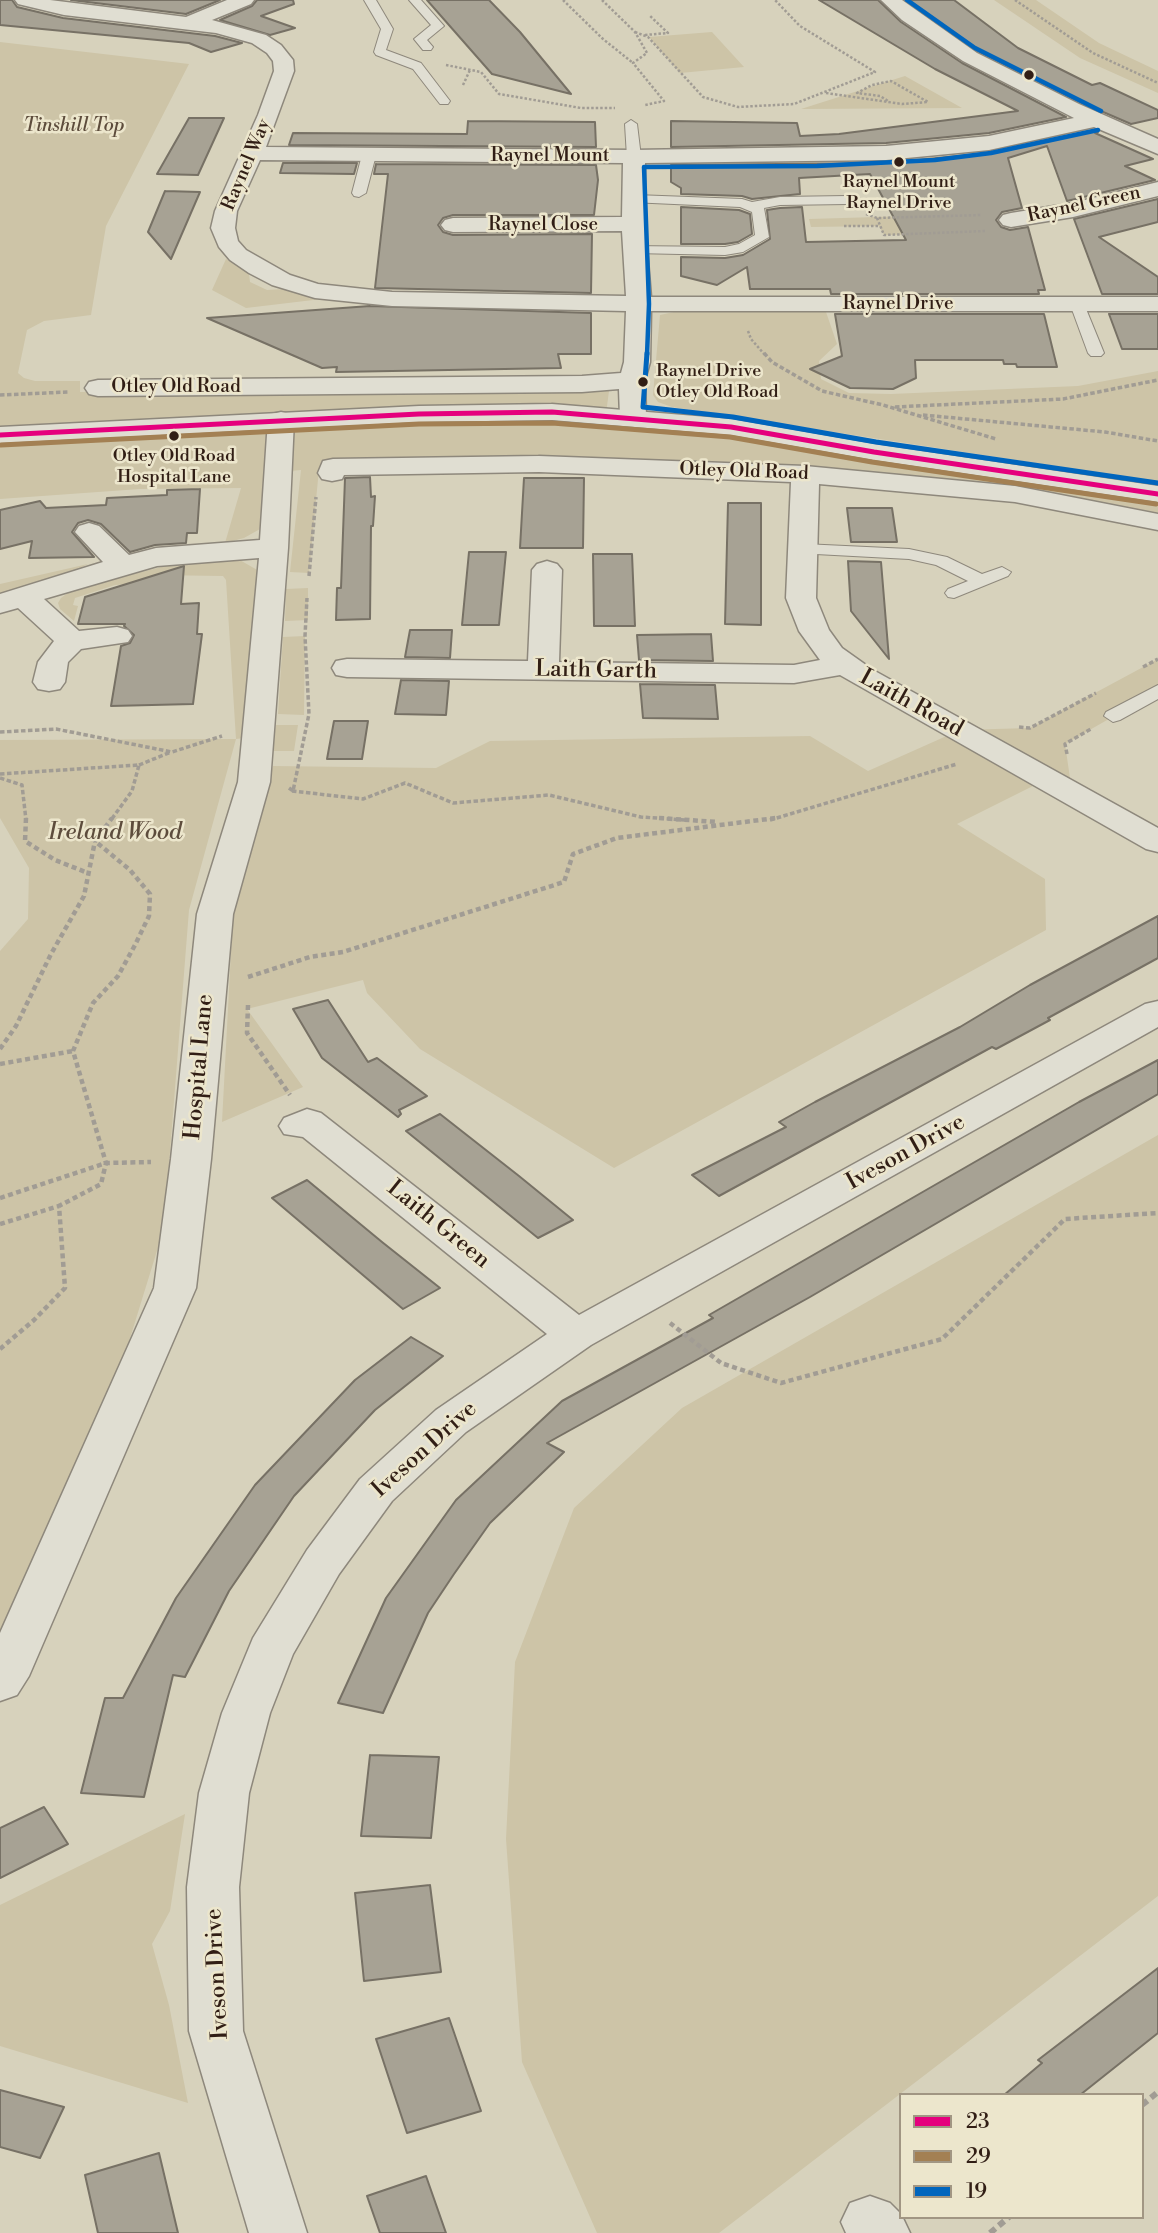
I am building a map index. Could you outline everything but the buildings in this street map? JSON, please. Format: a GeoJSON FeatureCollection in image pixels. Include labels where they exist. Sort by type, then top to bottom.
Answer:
{"type":"FeatureCollection","features":[{"type":"Feature","properties":{"kind":"street","name":"Raynel Way"},"geometry":{"type":"LineString","coordinates":[[24,0],[64,9],[218,27],[259,39],[283,60],[284,71],[226,211],[223,228],[227,242],[238,255],[281,280],[315,291],[391,299],[639,304]]}},
{"type":"Feature","properties":{"kind":"street"},"geometry":{"type":"LineString","coordinates":[[189,23],[244,0]]}},
{"type":"Feature","properties":{"kind":"street"},"geometry":{"type":"LineString","coordinates":[[891,0],[909,16],[971,57],[1096,120],[1158,147]]}},
{"type":"Feature","properties":{"kind":"street","name":"Raynel Mount"},"geometry":{"type":"LineString","coordinates":[[252,153],[817,156],[922,151],[989,143],[1096,120]]}},
{"type":"Feature","properties":{"kind":"street"},"geometry":{"type":"LineString","coordinates":[[633,417],[632,380],[637,362],[639,304],[633,225],[634,157]]}},
{"type":"Feature","properties":{"kind":"street","name":"Raynel Green"},"geometry":{"type":"LineString","coordinates":[[1011,220],[1073,210],[1158,189]]}},
{"type":"Feature","properties":{"kind":"street","name":"Raynel Close"},"geometry":{"type":"LineString","coordinates":[[453,225],[633,225]]}},
{"type":"Feature","properties":{"kind":"street","name":"Raynel Drive"},"geometry":{"type":"LineString","coordinates":[[639,304],[1158,304]]}},
{"type":"Feature","properties":{"kind":"street","name":"Otley Old Road"},"geometry":{"type":"LineString","coordinates":[[98,388],[582,384],[632,380]]}},
{"type":"Feature","properties":{"kind":"street","name":"Otley Old Road"},"geometry":{"type":"LineString","coordinates":[[0,435],[419,414],[552,412],[731,427],[874,452],[1158,494]]}},
{"type":"Feature","properties":{"kind":"street","name":"Hospital Lane"},"geometry":{"type":"LineString","coordinates":[[0,1682],[5,1676],[175,1288],[191,1159],[215,914],[254,782],[274,548],[281,420]]}},
{"type":"Feature","properties":{"kind":"street","name":"Otley Old Road"},"geometry":{"type":"LineString","coordinates":[[332,473],[333,467],[539,464],[805,474],[1015,494],[1158,522]]}},
{"type":"Feature","properties":{"kind":"street","name":"Laith Road"},"geometry":{"type":"LineString","coordinates":[[805,474],[801,597],[804,611],[814,631],[844,665],[1158,842]]}},
{"type":"Feature","properties":{"kind":"street"},"geometry":{"type":"LineString","coordinates":[[89,532],[122,565]]}},
{"type":"Feature","properties":{"kind":"street"},"geometry":{"type":"LineString","coordinates":[[11,600],[122,565],[180,554],[274,548]]}},
{"type":"Feature","properties":{"kind":"street"},"geometry":{"type":"LineString","coordinates":[[543,670],[547,570]]}},
{"type":"Feature","properties":{"kind":"street"},"geometry":{"type":"LineString","coordinates":[[11,600],[72,641]]}},
{"type":"Feature","properties":{"kind":"street"},"geometry":{"type":"LineString","coordinates":[[49,682],[54,662],[61,650],[72,641],[117,636]]}},
{"type":"Feature","properties":{"kind":"street","name":"Laith Garth"},"geometry":{"type":"LineString","coordinates":[[347,668],[794,674],[844,665]]}},
{"type":"Feature","properties":{"kind":"street","name":"Iveson Drive"},"geometry":{"type":"LineString","coordinates":[[278,2233],[216,2031],[213,1887],[224,1793],[246,1713],[270,1651],[323,1562],[376,1490],[451,1421],[576,1335],[1158,1012]]}},
{"type":"Feature","properties":{"kind":"street","name":"Laith Green"},"geometry":{"type":"LineString","coordinates":[[298,1126],[307,1121],[576,1335]]}},
{"type":"Feature","properties":{"kind":"lane"},"geometry":{"type":"LineString","coordinates":[[370,0],[387,29],[380,52],[417,66],[444,102]]}},
{"type":"Feature","properties":{"kind":"lane"},"geometry":{"type":"LineString","coordinates":[[415,0],[438,26],[420,39],[427,47]]}},
{"type":"Feature","properties":{"kind":"lane"},"geometry":{"type":"LineString","coordinates":[[631,124],[634,157]]}},
{"type":"Feature","properties":{"kind":"lane"},"geometry":{"type":"LineString","coordinates":[[359,193],[369,155]]}},
{"type":"Feature","properties":{"kind":"lane"},"geometry":{"type":"LineString","coordinates":[[635,199],[727,201],[753,206],[780,201],[847,200]]}},
{"type":"Feature","properties":{"kind":"lane"},"geometry":{"type":"LineString","coordinates":[[634,249],[725,251],[743,248],[762,237],[759,210],[753,206]]}},
{"type":"Feature","properties":{"kind":"lane"},"geometry":{"type":"LineString","coordinates":[[1077,304],[1097,353]]}},
{"type":"Feature","properties":{"kind":"lane"},"geometry":{"type":"LineString","coordinates":[[803,549],[909,554],[941,561],[982,581]]}},
{"type":"Feature","properties":{"kind":"lane"},"geometry":{"type":"LineString","coordinates":[[954,593],[1002,572]]}},
{"type":"Feature","properties":{"kind":"lane"},"geometry":{"type":"LineString","coordinates":[[1113,716],[1158,691]]}},
{"type":"Feature","properties":{"kind":"path"},"geometry":{"type":"LineString","coordinates":[[427,47],[442,64],[481,72],[499,94],[581,108],[629,107],[664,101],[633,63],[603,39],[563,0]]}},
{"type":"Feature","properties":{"kind":"path"},"geometry":{"type":"LineString","coordinates":[[603,0],[636,34],[647,53],[633,63]]}},
{"type":"Feature","properties":{"kind":"path"},"geometry":{"type":"LineString","coordinates":[[643,36],[703,97],[738,107],[794,104],[875,71],[807,31],[775,0]]}},
{"type":"Feature","properties":{"kind":"path"},"geometry":{"type":"LineString","coordinates":[[1015,0],[1093,52],[1158,83]]}},
{"type":"Feature","properties":{"kind":"path"},"geometry":{"type":"LineString","coordinates":[[636,34],[643,36],[668,33],[649,15]]}},
{"type":"Feature","properties":{"kind":"path"},"geometry":{"type":"LineString","coordinates":[[825,93],[911,104],[928,102],[891,81],[872,85],[857,93],[880,96],[888,101]]}},
{"type":"Feature","properties":{"kind":"path"},"geometry":{"type":"LineString","coordinates":[[629,107],[631,124]]}},
{"type":"Feature","properties":{"kind":"path"},"geometry":{"type":"LineString","coordinates":[[847,200],[859,211],[877,218],[978,214],[1011,220]]}},
{"type":"Feature","properties":{"kind":"path"},"geometry":{"type":"LineString","coordinates":[[877,218],[884,235],[992,230],[1011,220]]}},
{"type":"Feature","properties":{"kind":"path"},"geometry":{"type":"LineString","coordinates":[[736,304],[751,339],[772,362],[822,391],[890,407],[1002,442]]}},
{"type":"Feature","properties":{"kind":"path"},"geometry":{"type":"LineString","coordinates":[[890,407],[1063,399],[1158,380]]}},
{"type":"Feature","properties":{"kind":"path"},"geometry":{"type":"LineString","coordinates":[[0,395],[56,394],[98,388]]}},
{"type":"Feature","properties":{"kind":"path"},"geometry":{"type":"LineString","coordinates":[[912,414],[1105,432],[1158,441]]}},
{"type":"Feature","properties":{"kind":"path"},"geometry":{"type":"LineString","coordinates":[[1135,671],[1158,659]]}},
{"type":"Feature","properties":{"kind":"path"},"geometry":{"type":"LineString","coordinates":[[1017,727],[1030,728],[1100,690]]}},
{"type":"Feature","properties":{"kind":"path"},"geometry":{"type":"LineString","coordinates":[[1072,792],[1065,744],[1113,716]]}},
{"type":"Feature","properties":{"kind":"path"},"geometry":{"type":"LineString","coordinates":[[0,776],[139,765],[209,742],[258,720]]}},
{"type":"Feature","properties":{"kind":"path"},"geometry":{"type":"LineString","coordinates":[[0,732],[56,729],[172,752]]}},
{"type":"Feature","properties":{"kind":"path"},"geometry":{"type":"LineString","coordinates":[[248,977],[310,957],[343,952],[564,882],[573,854],[617,838],[770,820],[976,758],[994,750]]}},
{"type":"Feature","properties":{"kind":"path"},"geometry":{"type":"LineString","coordinates":[[0,1049],[16,1026],[51,954],[84,896],[95,841],[132,791],[139,765]]}},
{"type":"Feature","properties":{"kind":"path"},"geometry":{"type":"LineString","coordinates":[[0,776],[22,786],[26,820],[24,841],[55,860],[88,873]]}},
{"type":"Feature","properties":{"kind":"path"},"geometry":{"type":"LineString","coordinates":[[254,782],[293,791],[363,799],[405,783],[453,803],[550,795],[641,817],[730,823]]}},
{"type":"Feature","properties":{"kind":"path"},"geometry":{"type":"LineString","coordinates":[[0,1224],[60,1206],[101,1184],[106,1163],[73,1051],[93,1003],[118,976],[149,916],[150,894],[130,870],[95,841]]}},
{"type":"Feature","properties":{"kind":"path"},"geometry":{"type":"LineString","coordinates":[[0,1064],[73,1051]]}},
{"type":"Feature","properties":{"kind":"path"},"geometry":{"type":"LineString","coordinates":[[0,1198],[106,1163]]}},
{"type":"Feature","properties":{"kind":"path"},"geometry":{"type":"LineString","coordinates":[[0,1349],[34,1320],[65,1288],[60,1206]]}},
{"type":"Feature","properties":{"kind":"path"},"geometry":{"type":"LineString","coordinates":[[640,1300],[721,1363],[781,1383],[942,1339],[1065,1219],[1158,1213]]}},
{"type":"Feature","properties":{"kind":"path"},"geometry":{"type":"LineString","coordinates":[[1144,2103],[1158,2092]]}},
{"type":"Feature","properties":{"kind":"path"},"geometry":{"type":"LineString","coordinates":[[990,2233],[1007,2219]]}},
{"type":"Feature","properties":{"kind":"green space"},"geometry":{"type":"Polygon","coordinates":[[[994,0],[1036,0],[1099,43],[1158,71],[1158,93],[1080,58],[994,0]]]}},
{"type":"Feature","properties":{"kind":"green space"},"geometry":{"type":"Polygon","coordinates":[[[712,32],[744,67],[680,73],[649,37],[712,32]]]}},
{"type":"Feature","properties":{"kind":"green space","name":"Tinshill Top"},"geometry":{"type":"Polygon","coordinates":[[[0,42],[189,64],[106,226],[91,315],[44,321],[27,330],[18,373],[24,378],[35,381],[80,381],[80,392],[598,387],[609,391],[605,421],[689,429],[1158,502],[1158,522],[1015,494],[805,474],[333,467],[319,469],[309,573],[290,572],[301,470],[267,473],[260,529],[244,538],[225,543],[241,488],[140,489],[0,499],[0,42]]]}},
{"type":"Feature","properties":{"kind":"green space"},"geometry":{"type":"Polygon","coordinates":[[[905,76],[962,108],[801,109],[905,76]]]}},
{"type":"Feature","properties":{"kind":"green space"},"geometry":{"type":"Polygon","coordinates":[[[978,214],[945,234],[884,235],[879,226],[811,227],[809,219],[978,214]]]}},
{"type":"Feature","properties":{"kind":"green space"},"geometry":{"type":"Polygon","coordinates":[[[226,259],[249,274],[250,282],[267,290],[285,289],[330,298],[246,308],[212,290],[226,259]]]}},
{"type":"Feature","properties":{"kind":"green space"},"geometry":{"type":"Polygon","coordinates":[[[674,312],[826,312],[837,344],[819,361],[821,379],[849,393],[891,394],[1078,386],[1158,371],[1158,482],[672,407],[658,402],[653,395],[660,315],[674,312]]]}},
{"type":"Feature","properties":{"kind":"green space"},"geometry":{"type":"Polygon","coordinates":[[[210,559],[238,559],[259,571],[244,738],[236,739],[226,580],[223,576],[153,575],[151,583],[115,585],[75,598],[73,605],[78,606],[74,621],[60,609],[58,603],[69,592],[83,587],[169,565],[210,559]]]}},
{"type":"Feature","properties":{"kind":"green space"},"geometry":{"type":"Polygon","coordinates":[[[88,564],[76,570],[0,594],[0,584],[88,564]]]}},
{"type":"Feature","properties":{"kind":"green space"},"geometry":{"type":"Polygon","coordinates":[[[308,588],[308,620],[285,621],[286,589],[308,588]]]}},
{"type":"Feature","properties":{"kind":"green space"},"geometry":{"type":"Polygon","coordinates":[[[305,636],[304,715],[278,714],[283,637],[305,636]]]}},
{"type":"Feature","properties":{"kind":"green space"},"geometry":{"type":"Polygon","coordinates":[[[1158,659],[1158,691],[1065,744],[1072,792],[1047,779],[957,824],[1045,879],[1046,930],[614,1168],[420,1049],[367,993],[363,980],[247,1009],[303,1087],[222,1122],[233,914],[273,766],[436,768],[490,741],[810,736],[868,771],[960,730],[1030,728],[1158,659]]]}},
{"type":"Feature","properties":{"kind":"green space"},"geometry":{"type":"Polygon","coordinates":[[[276,725],[298,725],[294,751],[272,751],[276,725]]]}},
{"type":"Feature","properties":{"kind":"green space","name":"Ireland Wood"},"geometry":{"type":"Polygon","coordinates":[[[236,739],[189,910],[164,1228],[123,1361],[0,1632],[0,951],[28,919],[29,868],[0,818],[0,740],[236,739]]]}},
{"type":"Feature","properties":{"kind":"green space"},"geometry":{"type":"Polygon","coordinates":[[[1158,1135],[1158,1896],[719,2233],[597,2233],[522,2062],[506,1839],[515,1662],[574,1508],[682,1408],[1158,1135]]]}},
{"type":"Feature","properties":{"kind":"green space"},"geometry":{"type":"Polygon","coordinates":[[[185,1814],[170,1911],[152,1944],[169,2005],[188,2103],[0,2046],[0,1905],[185,1814]]]}},
{"type":"Feature","properties":{"kind":"transit line","name":"19"},"geometry":{"type":"LineString","coordinates":[[907,0],[975,48],[1101,111]]}},
{"type":"Feature","properties":{"kind":"transit line","name":"19"},"geometry":{"type":"LineString","coordinates":[[1098,130],[991,153],[935,160],[817,166],[644,167],[649,304],[643,407],[733,417],[876,442],[1158,483]]}},
{"type":"Feature","properties":{"kind":"transit line","name":"23"},"geometry":{"type":"LineString","coordinates":[[0,435],[419,414],[552,412],[731,427],[874,452],[1158,494]]}},
{"type":"Feature","properties":{"kind":"transit line","name":"29"},"geometry":{"type":"LineString","coordinates":[[1,445],[419,424],[552,423],[730,437],[872,462],[1156,504]]}},
{"type":"Feature","properties":{"kind":"place","name":"Raynel Mount Raynel Drive"},"geometry":{"type":"Point","coordinates":[899,162]}},
{"type":"Feature","properties":{"kind":"place","name":"Raynel Drive Otley Old Road"},"geometry":{"type":"Point","coordinates":[643,382]}},
{"type":"Feature","properties":{"kind":"place","name":"Otley Old Road Hospital Lane"},"geometry":{"type":"Point","coordinates":[174,436]}}]}
